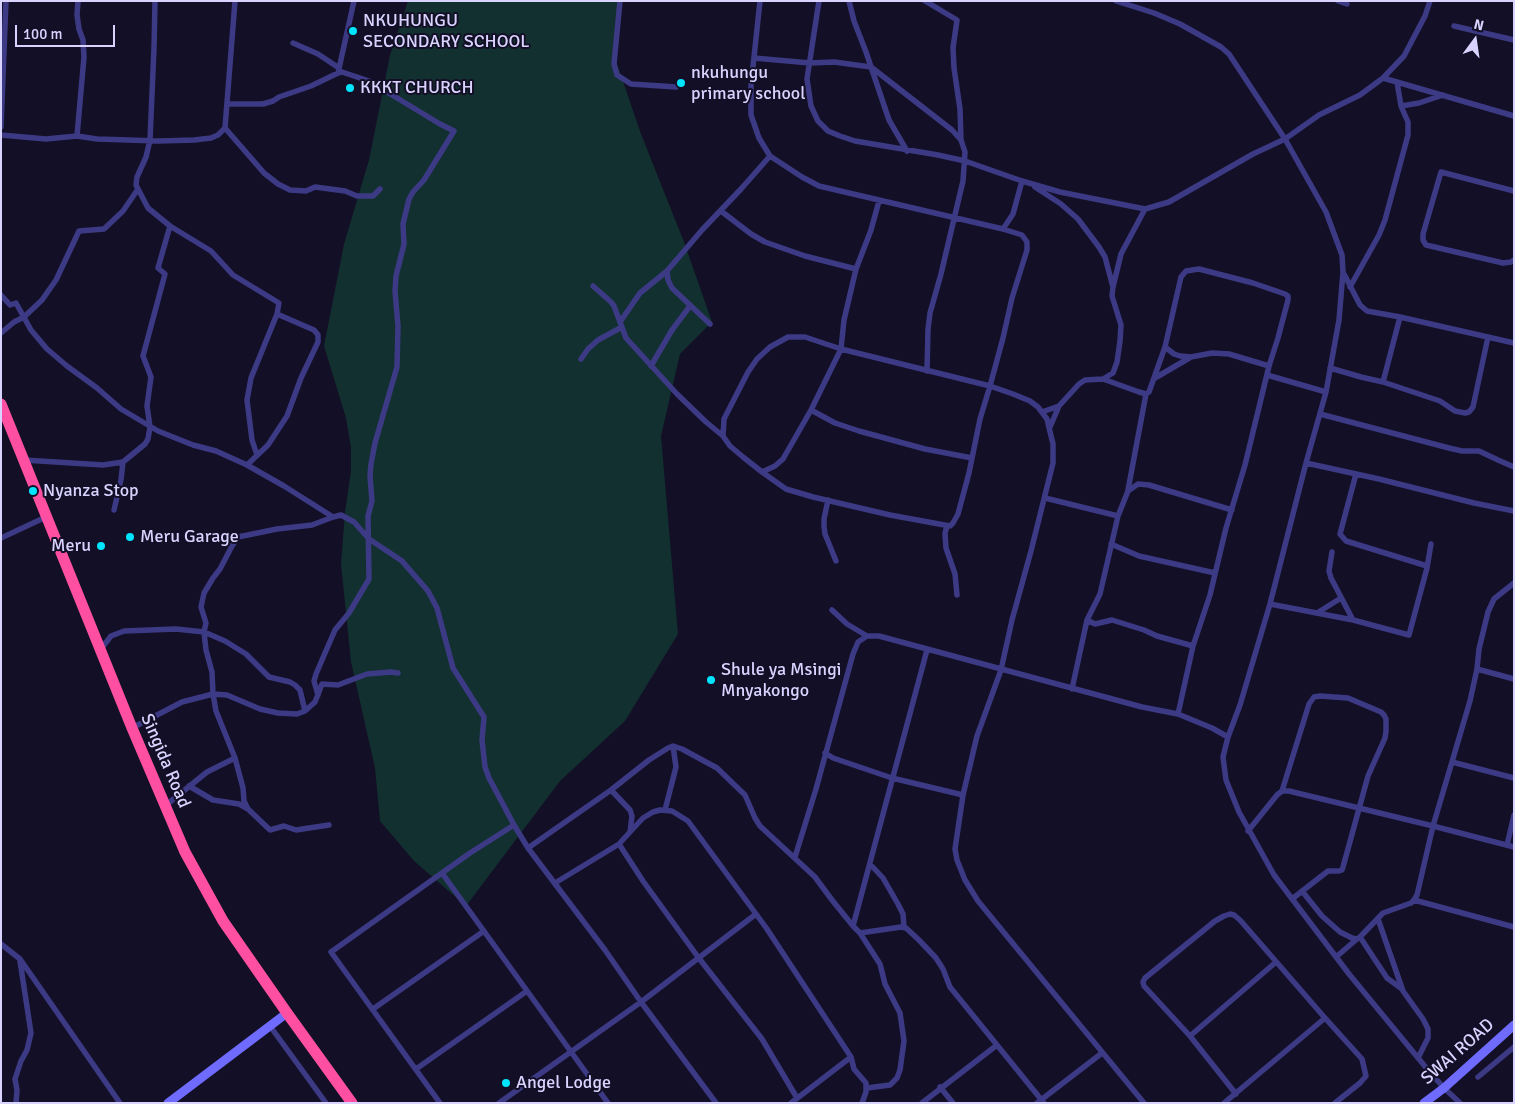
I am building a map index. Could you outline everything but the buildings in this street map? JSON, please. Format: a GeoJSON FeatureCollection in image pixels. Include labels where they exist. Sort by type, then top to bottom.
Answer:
{"type":"FeatureCollection","features":[{"type":"Feature","properties":{"kind":"highway","name":"Singida Road"},"geometry":{"type":"LineString","coordinates":[[1,404],[132,728],[185,852],[223,921],[286,1014],[352,1103]]}},
{"type":"Feature","properties":{"kind":"street"},"geometry":{"type":"LineString","coordinates":[[1,127],[3,30],[6,1]]}},
{"type":"Feature","properties":{"kind":"street"},"geometry":{"type":"LineString","coordinates":[[77,136],[84,57],[83,40],[77,15],[78,1]]}},
{"type":"Feature","properties":{"kind":"street"},"geometry":{"type":"LineString","coordinates":[[155,1],[150,140],[136,185],[148,208],[170,226],[211,251],[234,275],[279,303],[277,314],[251,378],[247,400],[252,440],[257,456]]}},
{"type":"Feature","properties":{"kind":"street"},"geometry":{"type":"LineString","coordinates":[[1,135],[46,139],[77,136],[96,139],[150,140],[204,139],[218,135],[225,128],[235,1]]}},
{"type":"Feature","properties":{"kind":"street"},"geometry":{"type":"LineString","coordinates":[[227,104],[263,104],[273,101],[310,86],[338,70],[354,1]]}},
{"type":"Feature","properties":{"kind":"street"},"geometry":{"type":"LineString","coordinates":[[620,1],[614,64],[617,75],[631,84],[676,87]]}},
{"type":"Feature","properties":{"kind":"street"},"geometry":{"type":"LineString","coordinates":[[593,286],[611,302],[626,338],[651,366],[706,422],[723,436],[730,446],[762,472],[786,488],[890,515],[947,526],[953,523],[958,514],[980,419],[1003,338],[1012,298],[1027,250],[1027,242],[1022,235],[819,186],[770,156],[759,138],[751,115],[751,84],[760,1]]}},
{"type":"Feature","properties":{"kind":"street"},"geometry":{"type":"LineString","coordinates":[[819,1],[807,79],[811,106],[818,121],[828,131],[855,141],[938,155],[965,162],[1060,192],[1145,209],[1169,202],[1253,154],[1285,140],[1319,115],[1360,95],[1383,78],[1404,56],[1425,16],[1430,1]]}},
{"type":"Feature","properties":{"kind":"street"},"geometry":{"type":"LineString","coordinates":[[849,1],[854,21],[889,120],[907,151]]}},
{"type":"Feature","properties":{"kind":"street"},"geometry":{"type":"LineString","coordinates":[[925,1],[957,20],[954,68],[960,109],[961,140]]}},
{"type":"Feature","properties":{"kind":"street"},"geometry":{"type":"LineString","coordinates":[[1116,1],[1154,13],[1180,24],[1221,47],[1234,60],[1285,140],[1326,212],[1342,255],[1343,272],[1339,320],[1326,392],[1270,604],[1240,705],[1228,737],[1223,757],[1226,780],[1248,830],[1274,875],[1336,957],[1418,1058],[1460,1103]]}},
{"type":"Feature","properties":{"kind":"street"},"geometry":{"type":"LineString","coordinates":[[1338,1],[1347,4]]}},
{"type":"Feature","properties":{"kind":"street"},"geometry":{"type":"LineString","coordinates":[[1454,26],[1514,40]]}},
{"type":"Feature","properties":{"kind":"street"},"geometry":{"type":"LineString","coordinates":[[293,43],[318,54],[338,70],[369,81],[454,131],[424,180],[413,192],[403,224],[404,244],[396,276],[395,291],[398,326],[397,367],[375,443],[371,464],[372,501],[368,516],[370,573],[368,583],[349,613],[335,630],[316,674],[314,681],[318,695]]}},
{"type":"Feature","properties":{"kind":"street"},"geometry":{"type":"LineString","coordinates":[[754,58],[810,63],[834,62],[871,67],[952,130],[961,140],[966,152],[963,182],[930,313],[927,371]]}},
{"type":"Feature","properties":{"kind":"street"},"geometry":{"type":"LineString","coordinates":[[1383,78],[1514,116]]}},
{"type":"Feature","properties":{"kind":"street"},"geometry":{"type":"LineString","coordinates":[[1350,287],[1379,235],[1385,220],[1408,136],[1408,122],[1402,106],[1397,82]]}},
{"type":"Feature","properties":{"kind":"street"},"geometry":{"type":"LineString","coordinates":[[1402,106],[1419,103],[1443,95]]}},
{"type":"Feature","properties":{"kind":"street"},"geometry":{"type":"LineString","coordinates":[[225,128],[264,173],[278,184],[290,190],[306,191],[314,187],[345,191],[357,196],[373,196],[380,189]]}},
{"type":"Feature","properties":{"kind":"street"},"geometry":{"type":"LineString","coordinates":[[581,359],[598,340],[621,324],[640,293],[667,271],[696,236],[770,156]]}},
{"type":"Feature","properties":{"kind":"street"},"geometry":{"type":"LineString","coordinates":[[1514,191],[1441,172],[1422,234],[1426,245],[1503,263],[1514,260]]}},
{"type":"Feature","properties":{"kind":"street"},"geometry":{"type":"LineString","coordinates":[[1003,230],[1013,214],[1022,181]]}},
{"type":"Feature","properties":{"kind":"street"},"geometry":{"type":"LineString","coordinates":[[1029,183],[1061,204],[1078,219],[1105,257],[1113,287]]}},
{"type":"Feature","properties":{"kind":"street"},"geometry":{"type":"LineString","coordinates":[[1,333],[14,322],[24,317],[42,300],[56,280],[79,231],[104,229],[123,211],[138,189]]}},
{"type":"Feature","properties":{"kind":"street"},"geometry":{"type":"LineString","coordinates":[[762,472],[783,460],[811,410],[841,349],[844,320],[856,269],[871,230],[879,201]]}},
{"type":"Feature","properties":{"kind":"street"},"geometry":{"type":"LineString","coordinates":[[1103,379],[1116,369],[1121,325],[1113,301],[1113,287],[1121,254],[1145,209]]}},
{"type":"Feature","properties":{"kind":"street"},"geometry":{"type":"LineString","coordinates":[[721,211],[751,234],[765,242],[805,256],[856,269]]}},
{"type":"Feature","properties":{"kind":"street"},"geometry":{"type":"LineString","coordinates":[[24,460],[103,465],[123,462],[145,444],[150,427],[147,406],[151,377],[143,356],[165,274],[158,268],[170,226]]}},
{"type":"Feature","properties":{"kind":"street"},"geometry":{"type":"LineString","coordinates":[[1072,688],[1087,620],[1100,594],[1118,516],[1128,491],[1146,394],[1151,389],[1165,347],[1181,277],[1186,271],[1199,269],[1253,283],[1285,294],[1288,296],[1288,300],[1210,595],[1193,646],[1178,714]]}},
{"type":"Feature","properties":{"kind":"street"},"geometry":{"type":"LineString","coordinates":[[667,271],[668,280],[672,288],[710,324]]}},
{"type":"Feature","properties":{"kind":"street"},"geometry":{"type":"LineString","coordinates":[[1343,272],[1360,305],[1367,311],[1514,343]]}},
{"type":"Feature","properties":{"kind":"street"},"geometry":{"type":"LineString","coordinates":[[1,295],[10,305],[16,303],[31,330],[47,349],[113,403],[150,427],[193,445],[216,451],[247,465],[300,495],[333,517]]}},
{"type":"Feature","properties":{"kind":"street"},"geometry":{"type":"LineString","coordinates":[[651,366],[672,330],[690,306]]}},
{"type":"Feature","properties":{"kind":"street"},"geometry":{"type":"LineString","coordinates":[[247,465],[272,440],[287,416],[301,378],[318,342],[318,335],[314,330],[277,314]]}},
{"type":"Feature","properties":{"kind":"street"},"geometry":{"type":"LineString","coordinates":[[1383,382],[1400,317]]}},
{"type":"Feature","properties":{"kind":"street"},"geometry":{"type":"LineString","coordinates":[[723,436],[724,419],[748,372],[757,359],[770,347],[788,337],[805,337],[841,349],[990,386],[1030,400],[1042,412],[1050,427],[1054,444],[1053,463],[1012,620],[1001,670],[977,736],[963,795],[955,849],[965,880],[978,901],[1144,1103]]}},
{"type":"Feature","properties":{"kind":"street"},"geometry":{"type":"LineString","coordinates":[[1330,368],[1383,382],[1440,402],[1456,411],[1464,413],[1469,412],[1476,399],[1488,337]]}},
{"type":"Feature","properties":{"kind":"street"},"geometry":{"type":"LineString","coordinates":[[1165,347],[1174,354],[1191,357]]}},
{"type":"Feature","properties":{"kind":"street"},"geometry":{"type":"LineString","coordinates":[[1155,378],[1191,357],[1212,353],[1229,354],[1269,366]]}},
{"type":"Feature","properties":{"kind":"street"},"geometry":{"type":"LineString","coordinates":[[1267,375],[1326,392]]}},
{"type":"Feature","properties":{"kind":"street"},"geometry":{"type":"LineString","coordinates":[[1050,427],[1059,406],[1085,380],[1103,379],[1146,394]]}},
{"type":"Feature","properties":{"kind":"street"},"geometry":{"type":"LineString","coordinates":[[1042,412],[1059,406]]}},
{"type":"Feature","properties":{"kind":"street"},"geometry":{"type":"LineString","coordinates":[[811,410],[859,431],[925,449],[972,458]]}},
{"type":"Feature","properties":{"kind":"street"},"geometry":{"type":"LineString","coordinates":[[1320,414],[1449,448],[1479,451],[1514,466]]}},
{"type":"Feature","properties":{"kind":"street"},"geometry":{"type":"LineString","coordinates":[[114,510],[123,462]]}},
{"type":"Feature","properties":{"kind":"street"},"geometry":{"type":"LineString","coordinates":[[1306,463],[1514,511]]}},
{"type":"Feature","properties":{"kind":"street"},"geometry":{"type":"LineString","coordinates":[[1356,474],[1340,534],[1346,541],[1427,566]]}},
{"type":"Feature","properties":{"kind":"street"},"geometry":{"type":"LineString","coordinates":[[1128,491],[1138,484],[1149,485],[1232,510]]}},
{"type":"Feature","properties":{"kind":"street"},"geometry":{"type":"LineString","coordinates":[[1045,498],[1118,516]]}},
{"type":"Feature","properties":{"kind":"street"},"geometry":{"type":"LineString","coordinates":[[828,500],[824,526],[825,534],[836,561]]}},
{"type":"Feature","properties":{"kind":"street"},"geometry":{"type":"LineString","coordinates":[[248,809],[244,801],[243,788],[235,758],[216,711],[212,672],[206,650],[204,632],[206,623],[200,607],[204,593],[238,537],[277,529],[312,525],[341,515],[354,522],[369,539],[402,561],[428,591],[437,608],[453,668],[484,717],[482,740],[485,767],[499,799],[528,848],[606,950],[641,1002],[716,1103]]}},
{"type":"Feature","properties":{"kind":"street"},"geometry":{"type":"LineString","coordinates":[[1,538],[46,517]]}},
{"type":"Feature","properties":{"kind":"street"},"geometry":{"type":"LineString","coordinates":[[947,526],[945,534],[946,548],[955,574],[958,595]]}},
{"type":"Feature","properties":{"kind":"street"},"geometry":{"type":"LineString","coordinates":[[1111,544],[1139,556],[1215,573]]}},
{"type":"Feature","properties":{"kind":"street"},"geometry":{"type":"LineString","coordinates":[[1270,604],[1353,620],[1409,635],[1431,544]]}},
{"type":"Feature","properties":{"kind":"street"},"geometry":{"type":"LineString","coordinates":[[1332,552],[1331,578],[1353,620]]}},
{"type":"Feature","properties":{"kind":"street"},"geometry":{"type":"LineString","coordinates":[[1336,957],[1384,913],[1411,903],[1417,895],[1433,826],[1470,701],[1477,669],[1479,648],[1491,603],[1514,583]]}},
{"type":"Feature","properties":{"kind":"street"},"geometry":{"type":"LineString","coordinates":[[1317,614],[1342,598]]}},
{"type":"Feature","properties":{"kind":"street"},"geometry":{"type":"LineString","coordinates":[[832,610],[847,624],[868,636]]}},
{"type":"Feature","properties":{"kind":"street"},"geometry":{"type":"LineString","coordinates":[[1087,620],[1095,624],[1112,620],[1193,646]]}},
{"type":"Feature","properties":{"kind":"street"},"geometry":{"type":"LineString","coordinates":[[100,649],[112,636],[124,631],[176,629],[204,632],[225,641],[246,654],[269,677],[295,685],[302,696],[305,711]]}},
{"type":"Feature","properties":{"kind":"street"},"geometry":{"type":"LineString","coordinates":[[795,857],[856,646],[860,640],[868,636],[879,636],[1142,707],[1178,714],[1228,737]]}},
{"type":"Feature","properties":{"kind":"street"},"geometry":{"type":"LineString","coordinates":[[853,926],[927,650]]}},
{"type":"Feature","properties":{"kind":"street"},"geometry":{"type":"LineString","coordinates":[[1477,669],[1514,679]]}},
{"type":"Feature","properties":{"kind":"street"},"geometry":{"type":"LineString","coordinates":[[132,728],[182,702],[213,694],[224,694],[260,710],[297,714],[305,711],[315,702],[322,684],[338,685],[367,674],[398,673]]}},
{"type":"Feature","properties":{"kind":"street"},"geometry":{"type":"LineString","coordinates":[[1248,830],[1282,791],[1309,704],[1314,697],[1348,698],[1381,712],[1386,719],[1385,738],[1368,776],[1342,870],[1328,871],[1292,899]]}},
{"type":"Feature","properties":{"kind":"street"},"geometry":{"type":"LineString","coordinates":[[528,848],[668,748],[673,746],[682,749],[717,768],[745,796],[760,826],[815,877],[860,933],[880,964],[885,984],[900,1013],[904,1041],[897,1078],[890,1084],[867,1088]]}},
{"type":"Feature","properties":{"kind":"street"},"geometry":{"type":"LineString","coordinates":[[665,810],[676,767],[673,746]]}},
{"type":"Feature","properties":{"kind":"street"},"geometry":{"type":"LineString","coordinates":[[825,753],[833,758],[892,778],[963,795]]}},
{"type":"Feature","properties":{"kind":"street"},"geometry":{"type":"LineString","coordinates":[[165,806],[207,772],[235,758]]}},
{"type":"Feature","properties":{"kind":"street"},"geometry":{"type":"LineString","coordinates":[[1452,762],[1514,778]]}},
{"type":"Feature","properties":{"kind":"street"},"geometry":{"type":"LineString","coordinates":[[189,786],[213,800],[239,804],[248,809],[270,830],[284,826],[296,830],[329,825]]}},
{"type":"Feature","properties":{"kind":"street"},"geometry":{"type":"LineString","coordinates":[[611,790],[630,810],[632,816],[630,832]]}},
{"type":"Feature","properties":{"kind":"street"},"geometry":{"type":"LineString","coordinates":[[1282,791],[1308,795],[1514,847]]}},
{"type":"Feature","properties":{"kind":"street"},"geometry":{"type":"LineString","coordinates":[[555,883],[620,844],[636,824],[649,814],[665,810],[688,821],[767,929],[851,1057],[854,1069],[866,1083],[867,1088],[862,1103]]}},
{"type":"Feature","properties":{"kind":"street"},"geometry":{"type":"LineString","coordinates":[[1507,845],[1514,815]]}},
{"type":"Feature","properties":{"kind":"street"},"geometry":{"type":"LineString","coordinates":[[440,1103],[331,952],[442,872],[514,824]]}},
{"type":"Feature","properties":{"kind":"street"},"geometry":{"type":"LineString","coordinates":[[620,844],[643,881],[698,957],[762,1039],[797,1098]]}},
{"type":"Feature","properties":{"kind":"street"},"geometry":{"type":"LineString","coordinates":[[870,864],[883,878],[898,904],[903,914],[904,927],[920,940],[936,958],[950,987],[1040,1102],[1102,1053]]}},
{"type":"Feature","properties":{"kind":"street"},"geometry":{"type":"LineString","coordinates":[[442,872],[608,1103]]}},
{"type":"Feature","properties":{"kind":"street"},"geometry":{"type":"LineString","coordinates":[[1302,891],[1322,916],[1340,932],[1352,938],[1358,938]]}},
{"type":"Feature","properties":{"kind":"street"},"geometry":{"type":"LineString","coordinates":[[1414,900],[1514,927]]}},
{"type":"Feature","properties":{"kind":"street"},"geometry":{"type":"LineString","coordinates":[[500,1103],[641,1002],[756,914]]}},
{"type":"Feature","properties":{"kind":"street"},"geometry":{"type":"LineString","coordinates":[[1236,1094],[1190,1036],[1144,986],[1143,982],[1145,978],[1215,921],[1230,914],[1240,920],[1324,1018],[1362,1059],[1366,1076],[1335,1103]]}},
{"type":"Feature","properties":{"kind":"street"},"geometry":{"type":"LineString","coordinates":[[1378,919],[1403,990],[1428,1029],[1428,1038],[1418,1058]]}},
{"type":"Feature","properties":{"kind":"street"},"geometry":{"type":"LineString","coordinates":[[860,933],[904,927]]}},
{"type":"Feature","properties":{"kind":"street"},"geometry":{"type":"LineString","coordinates":[[373,1009],[484,931]]}},
{"type":"Feature","properties":{"kind":"street"},"geometry":{"type":"LineString","coordinates":[[1358,938],[1385,975],[1403,990]]}},
{"type":"Feature","properties":{"kind":"street"},"geometry":{"type":"LineString","coordinates":[[1,944],[20,959],[120,1103]]}},
{"type":"Feature","properties":{"kind":"street"},"geometry":{"type":"LineString","coordinates":[[16,1103],[17,1090],[15,1078],[27,1050],[31,1033],[20,959]]}},
{"type":"Feature","properties":{"kind":"street"},"geometry":{"type":"LineString","coordinates":[[1190,1036],[1276,962]]}},
{"type":"Feature","properties":{"kind":"street"},"geometry":{"type":"LineString","coordinates":[[416,1069],[527,991]]}},
{"type":"Feature","properties":{"kind":"street"},"geometry":{"type":"LineString","coordinates":[[168,1103],[286,1014]]}},
{"type":"Feature","properties":{"kind":"street"},"geometry":{"type":"LineString","coordinates":[[1224,1103],[1324,1018]]}},
{"type":"Feature","properties":{"kind":"street","name":"SWAI ROAD"},"geometry":{"type":"LineString","coordinates":[[1424,1103],[1444,1088],[1514,1025]]}},
{"type":"Feature","properties":{"kind":"street"},"geometry":{"type":"LineString","coordinates":[[270,1026],[326,1103]]}},
{"type":"Feature","properties":{"kind":"street"},"geometry":{"type":"LineString","coordinates":[[922,1103],[940,1087],[997,1045]]}},
{"type":"Feature","properties":{"kind":"street"},"geometry":{"type":"LineString","coordinates":[[1478,1077],[1514,1047]]}},
{"type":"Feature","properties":{"kind":"street"},"geometry":{"type":"LineString","coordinates":[[791,1103],[851,1057]]}},
{"type":"Feature","properties":{"kind":"street"},"geometry":{"type":"LineString","coordinates":[[940,1087],[953,1103]]}},
{"type":"Feature","properties":{"kind":"green space"},"geometry":{"type":"Polygon","coordinates":[[[408,1],[621,1],[614,55],[641,134],[684,242],[712,322],[680,354],[661,436],[678,634],[625,721],[560,781],[466,906],[414,861],[380,821],[375,768],[351,662],[341,564],[345,512],[351,471],[351,448],[346,418],[324,346],[344,244],[369,160],[390,55],[408,1]]]}},
{"type":"Feature","properties":{"kind":"place","name":"NKUHUNGU SECONDARY SCHOOL"},"geometry":{"type":"Point","coordinates":[353,31]}},
{"type":"Feature","properties":{"kind":"place","name":"nkuhungu primary school"},"geometry":{"type":"Point","coordinates":[681,83]}},
{"type":"Feature","properties":{"kind":"place","name":"KKKT CHURCH"},"geometry":{"type":"Point","coordinates":[350,88]}},
{"type":"Feature","properties":{"kind":"place","name":"Nyanza Stop"},"geometry":{"type":"Point","coordinates":[33,491]}},
{"type":"Feature","properties":{"kind":"place","name":"Meru Garage"},"geometry":{"type":"Point","coordinates":[130,537]}},
{"type":"Feature","properties":{"kind":"place","name":"Meru"},"geometry":{"type":"Point","coordinates":[101,546]}},
{"type":"Feature","properties":{"kind":"place","name":"Shule ya Msingi Mnyakongo"},"geometry":{"type":"Point","coordinates":[711,680]}},
{"type":"Feature","properties":{"kind":"place","name":"Angel Lodge"},"geometry":{"type":"Point","coordinates":[506,1083]}}]}
